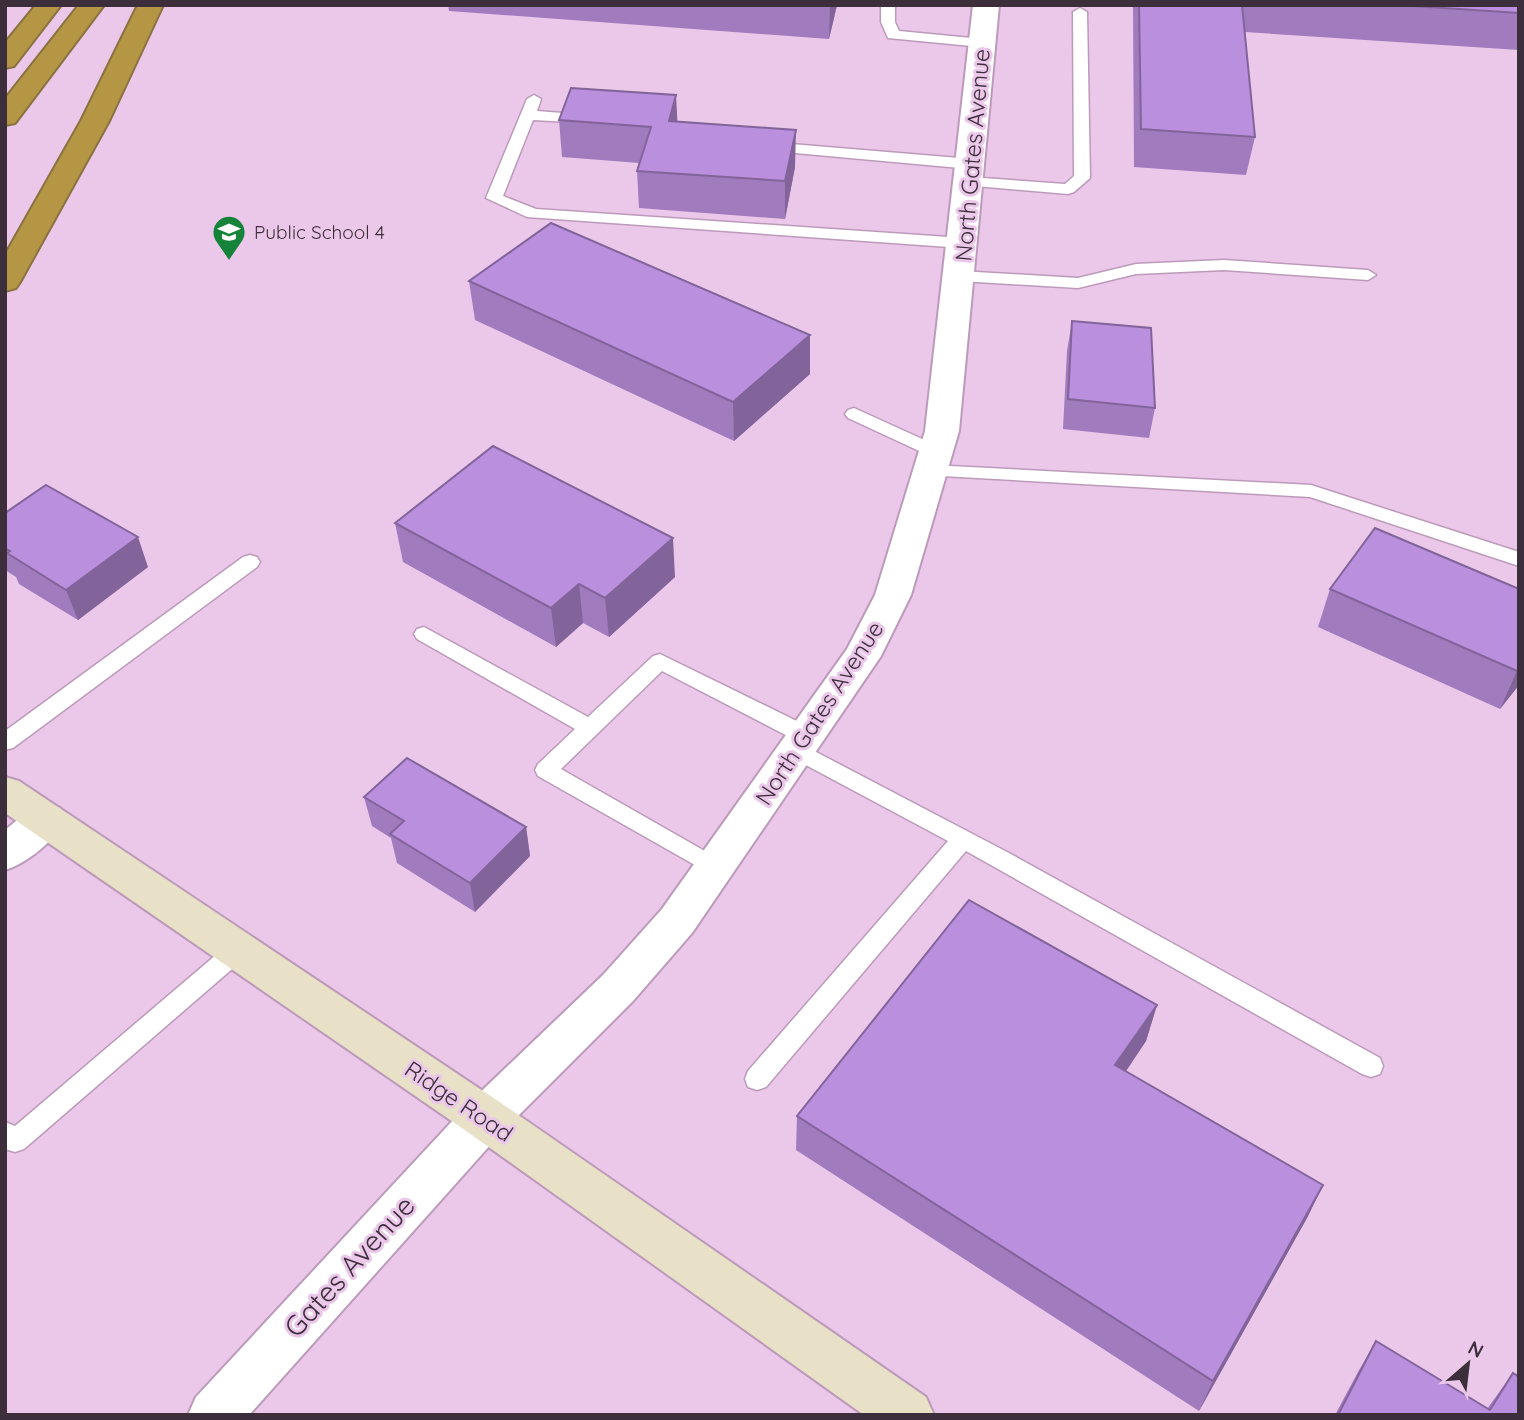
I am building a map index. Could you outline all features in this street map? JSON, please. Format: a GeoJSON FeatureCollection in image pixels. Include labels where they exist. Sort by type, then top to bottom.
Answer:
{"type":"FeatureCollection","features":[{"type":"Feature","properties":{"kind":"highway"},"geometry":{"type":"LineString","coordinates":[[5,60],[49,5]]}},
{"type":"Feature","properties":{"kind":"highway"},"geometry":{"type":"LineString","coordinates":[[5,117],[92,5]]}},
{"type":"Feature","properties":{"kind":"highway"},"geometry":{"type":"LineString","coordinates":[[5,282],[95,121],[151,5]]}},
{"type":"Feature","properties":{"kind":"main road","name":"Ridge Road"},"geometry":{"type":"LineString","coordinates":[[5,792],[485,1118],[908,1415]]}},
{"type":"Feature","properties":{"kind":"street","name":"North Gates Avenue"},"geometry":{"type":"LineString","coordinates":[[485,1118],[618,988],[677,921],[862,656],[893,595],[942,431],[962,259],[986,5]]}},
{"type":"Feature","properties":{"kind":"street"},"geometry":{"type":"LineString","coordinates":[[5,854],[46,820]]}},
{"type":"Feature","properties":{"kind":"street","name":"Gates Avenue"},"geometry":{"type":"LineString","coordinates":[[214,1415],[485,1118]]}},
{"type":"Feature","properties":{"kind":"lane"},"geometry":{"type":"LineString","coordinates":[[888,5],[888,22],[893,35],[982,44]]}},
{"type":"Feature","properties":{"kind":"lane"},"geometry":{"type":"LineString","coordinates":[[757,146],[970,173],[1068,189],[1082,178],[1080,12]]}},
{"type":"Feature","properties":{"kind":"lane"},"geometry":{"type":"LineString","coordinates":[[534,99],[494,198],[533,214],[962,259],[1078,283],[1136,269],[1224,265],[1368,275]]}},
{"type":"Feature","properties":{"kind":"lane"},"geometry":{"type":"LineString","coordinates":[[528,115],[610,120]]}},
{"type":"Feature","properties":{"kind":"lane"},"geometry":{"type":"LineString","coordinates":[[854,414],[934,462],[1311,491],[1519,559]]}},
{"type":"Feature","properties":{"kind":"lane"},"geometry":{"type":"LineString","coordinates":[[5,742],[250,562]]}},
{"type":"Feature","properties":{"kind":"lane"},"geometry":{"type":"LineString","coordinates":[[424,634],[590,728]]}},
{"type":"Feature","properties":{"kind":"lane"},"geometry":{"type":"LineString","coordinates":[[716,868],[546,770],[660,661],[963,839],[1371,1066]]}},
{"type":"Feature","properties":{"kind":"lane"},"geometry":{"type":"LineString","coordinates":[[757,1079],[963,839]]}},
{"type":"Feature","properties":{"kind":"lane"},"geometry":{"type":"LineString","coordinates":[[5,1133],[15,1141],[238,950]]}},
{"type":"Feature","properties":{"kind":"building"},"geometry":{"type":"Polygon","coordinates":[[[1139,5],[1242,5],[1255,137],[1141,129],[1139,5]]]}},
{"type":"Feature","properties":{"kind":"building"},"geometry":{"type":"Polygon","coordinates":[[[1398,5],[1519,5],[1519,13],[1398,5]]]}},
{"type":"Feature","properties":{"kind":"building"},"geometry":{"type":"Polygon","coordinates":[[[571,88],[676,95],[669,121],[796,130],[785,181],[637,171],[651,127],[559,120],[571,88]]]}},
{"type":"Feature","properties":{"kind":"building"},"geometry":{"type":"Polygon","coordinates":[[[551,223],[810,335],[733,402],[469,281],[551,223]]]}},
{"type":"Feature","properties":{"kind":"building"},"geometry":{"type":"Polygon","coordinates":[[[1072,321],[1151,328],[1155,408],[1068,399],[1072,321]]]}},
{"type":"Feature","properties":{"kind":"building"},"geometry":{"type":"Polygon","coordinates":[[[493,446],[673,538],[605,598],[579,584],[551,608],[395,523],[493,446]]]}},
{"type":"Feature","properties":{"kind":"building"},"geometry":{"type":"Polygon","coordinates":[[[46,485],[138,537],[66,590],[7,553],[10,551],[5,548],[5,513],[46,485]]]}},
{"type":"Feature","properties":{"kind":"building"},"geometry":{"type":"Polygon","coordinates":[[[1375,528],[1519,589],[1519,669],[1517,671],[1330,589],[1375,528]]]}},
{"type":"Feature","properties":{"kind":"building"},"geometry":{"type":"Polygon","coordinates":[[[407,758],[526,827],[470,883],[390,834],[404,821],[364,797],[407,758]]]}},
{"type":"Feature","properties":{"kind":"building"},"geometry":{"type":"Polygon","coordinates":[[[969,900],[1157,1005],[1115,1065],[1323,1185],[1213,1381],[797,1116],[969,900]]]}},
{"type":"Feature","properties":{"kind":"building"},"geometry":{"type":"Polygon","coordinates":[[[1376,1341],[1490,1410],[1513,1373],[1519,1377],[1519,1415],[1338,1415],[1376,1341]]]}},
{"type":"Feature","properties":{"kind":"place","name":"Public School 4"},"geometry":{"type":"Point","coordinates":[229,262]}}]}
